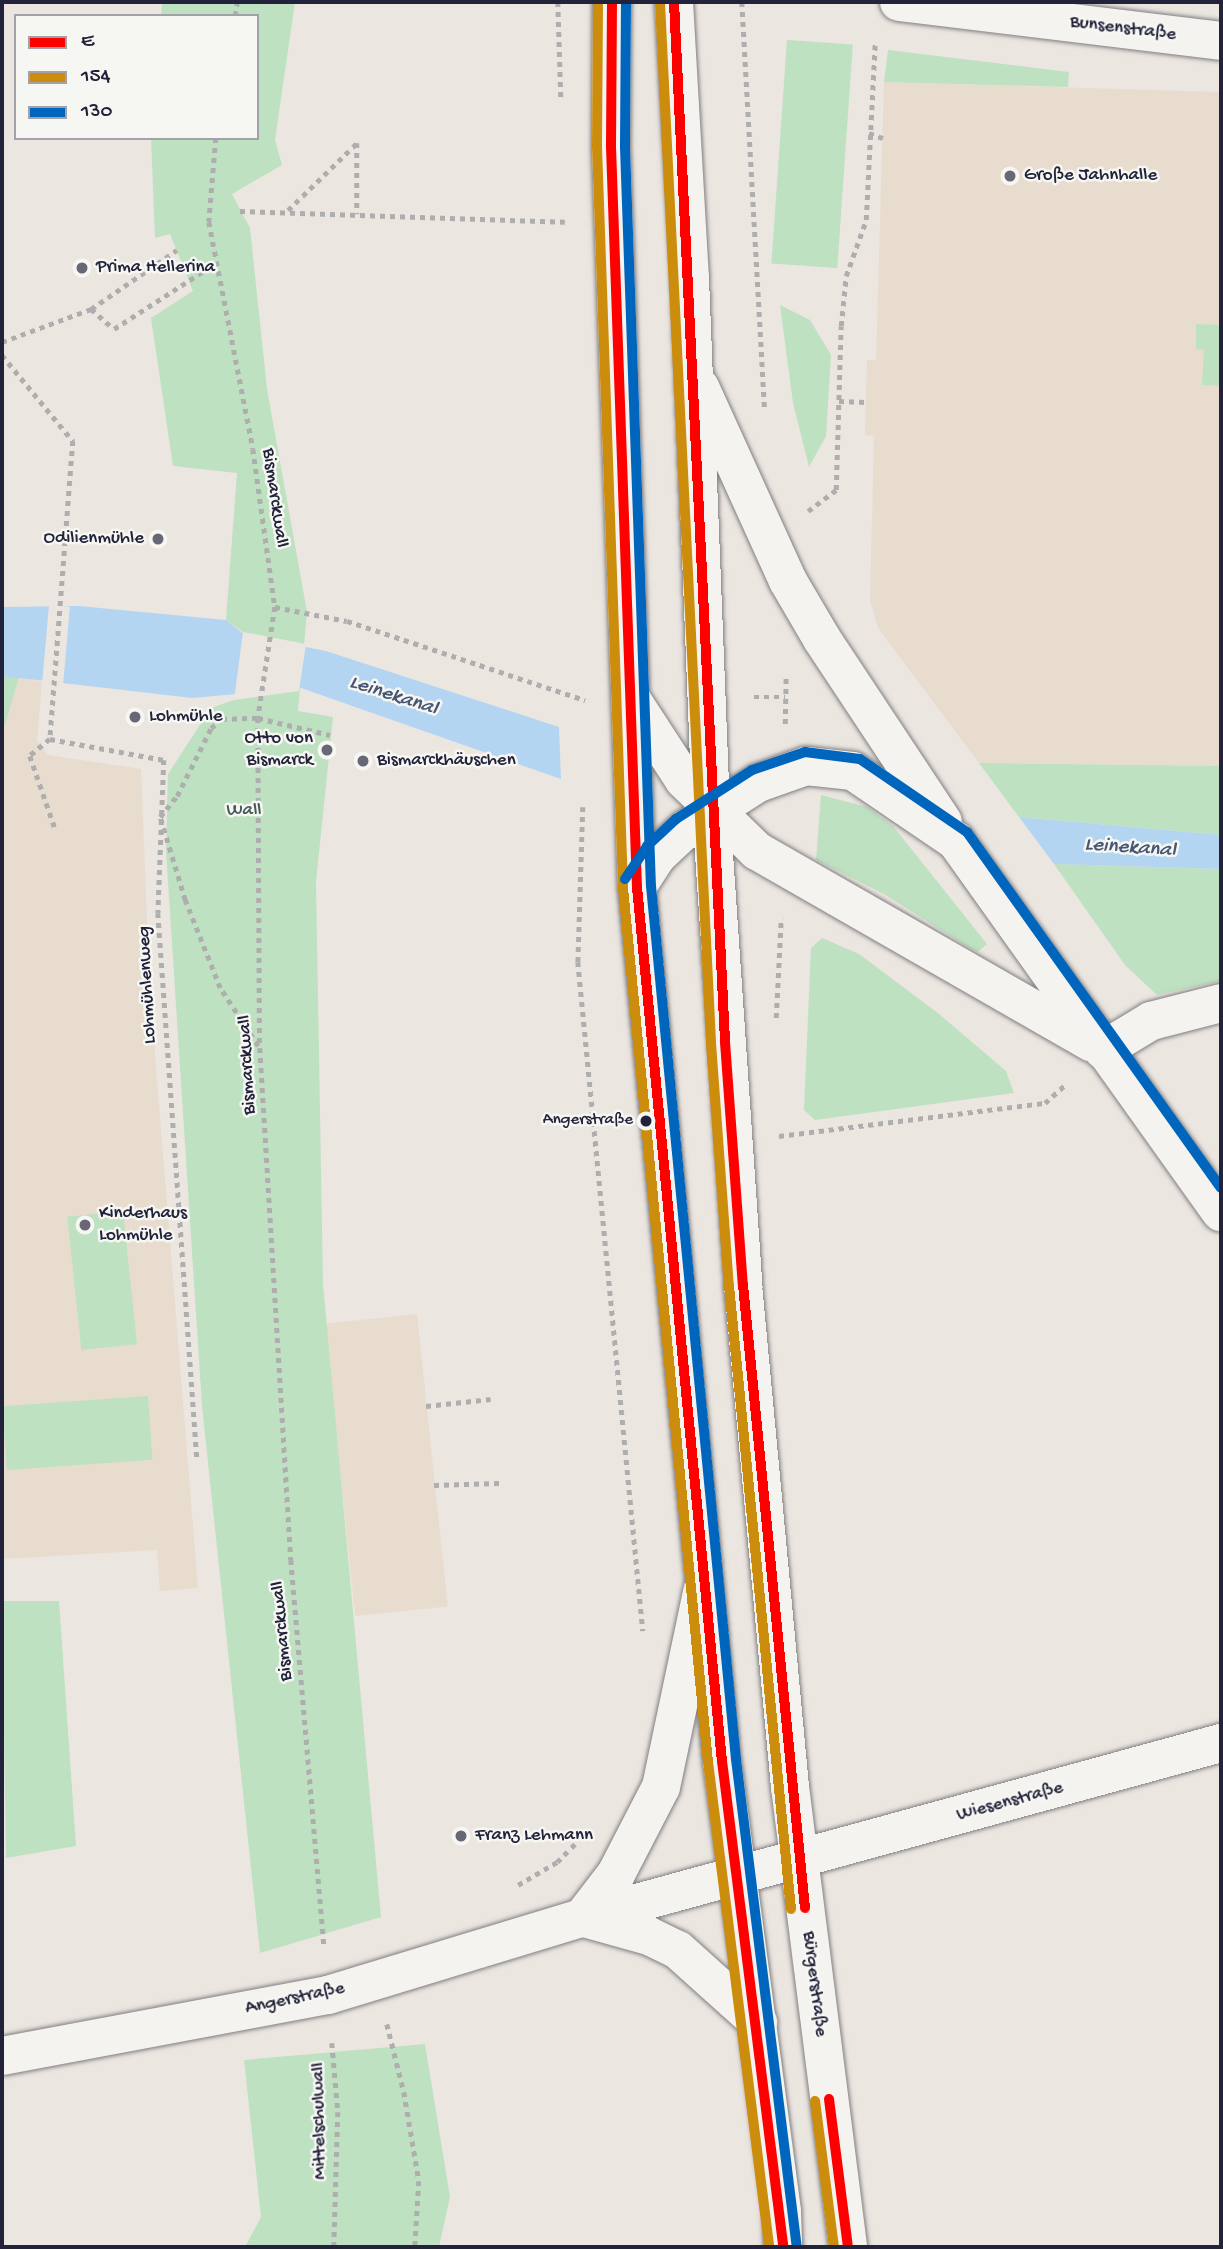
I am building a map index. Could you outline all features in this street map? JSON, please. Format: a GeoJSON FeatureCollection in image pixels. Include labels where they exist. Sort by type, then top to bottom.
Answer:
{"type":"FeatureCollection","features":[{"type":"Feature","properties":{"kind":"main road"},"geometry":{"type":"LineString","coordinates":[[612,2],[611,147],[637,887],[704,1583],[783,2247]]}},
{"type":"Feature","properties":{"kind":"main road","name":"Bürgerstraße"},"geometry":{"type":"LineString","coordinates":[[674,2],[711,810],[743,1285],[799,1859],[848,2247]]}},
{"type":"Feature","properties":{"kind":"main road","name":"Bunsenstraße"},"geometry":{"type":"LineString","coordinates":[[887,15],[1221,41]]}},
{"type":"Feature","properties":{"kind":"main road"},"geometry":{"type":"LineString","coordinates":[[693,372],[788,581],[821,639],[956,841],[1221,1212]]}},
{"type":"Feature","properties":{"kind":"main road"},"geometry":{"type":"LineString","coordinates":[[632,701],[661,749],[711,810],[782,868],[826,888],[1103,1050]]}},
{"type":"Feature","properties":{"kind":"main road"},"geometry":{"type":"LineString","coordinates":[[637,887],[658,855],[711,810],[785,770],[806,766],[853,771],[956,841]]}},
{"type":"Feature","properties":{"kind":"main road"},"geometry":{"type":"LineString","coordinates":[[1103,1050],[1151,1021],[1221,1003]]}},
{"type":"Feature","properties":{"kind":"main road"},"geometry":{"type":"LineString","coordinates":[[704,1583],[661,1787],[615,1874],[582,1918],[649,1936],[678,1950],[758,2022]]}},
{"type":"Feature","properties":{"kind":"main road","name":"Wiesenstraße"},"geometry":{"type":"LineString","coordinates":[[799,1859],[1221,1743]]}},
{"type":"Feature","properties":{"kind":"main road","name":"Angerstraße"},"geometry":{"type":"LineString","coordinates":[[2,2056],[328,1995],[582,1918],[799,1859]]}},
{"type":"Feature","properties":{"kind":"path"},"geometry":{"type":"LineString","coordinates":[[742,2],[754,275],[766,420]]}},
{"type":"Feature","properties":{"kind":"path"},"geometry":{"type":"LineString","coordinates":[[804,514],[836,490],[845,288],[866,220],[869,133],[887,15]]}},
{"type":"Feature","properties":{"kind":"path"},"geometry":{"type":"LineString","coordinates":[[869,133],[883,138]]}},
{"type":"Feature","properties":{"kind":"path","name":"Bismarckwall"},"geometry":{"type":"LineString","coordinates":[[216,140],[209,222],[253,449],[275,607],[259,697],[258,718],[260,1048],[291,1560],[328,1995]]}},
{"type":"Feature","properties":{"kind":"path"},"geometry":{"type":"LineString","coordinates":[[287,211],[357,143],[357,214]]}},
{"type":"Feature","properties":{"kind":"path"},"geometry":{"type":"LineString","coordinates":[[240,211],[565,222]]}},
{"type":"Feature","properties":{"kind":"path"},"geometry":{"type":"LineString","coordinates":[[2,342],[91,309],[177,250]]}},
{"type":"Feature","properties":{"kind":"path"},"geometry":{"type":"LineString","coordinates":[[91,309],[114,329],[216,263]]}},
{"type":"Feature","properties":{"kind":"path"},"geometry":{"type":"LineString","coordinates":[[2,355],[73,441],[52,683],[50,739],[30,757],[55,828]]}},
{"type":"Feature","properties":{"kind":"path"},"geometry":{"type":"LineString","coordinates":[[839,401],[866,402]]}},
{"type":"Feature","properties":{"kind":"path"},"geometry":{"type":"LineString","coordinates":[[275,607],[347,621],[587,701]]}},
{"type":"Feature","properties":{"kind":"path"},"geometry":{"type":"LineString","coordinates":[[785,770],[786,671]]}},
{"type":"Feature","properties":{"kind":"path"},"geometry":{"type":"LineString","coordinates":[[260,1048],[220,988],[185,900],[160,817],[177,796],[211,728],[234,717],[258,718],[330,735]]}},
{"type":"Feature","properties":{"kind":"path","name":"Lohmühlenweg"},"geometry":{"type":"LineString","coordinates":[[50,739],[164,760],[158,914],[197,1458]]}},
{"type":"Feature","properties":{"kind":"path"},"geometry":{"type":"LineString","coordinates":[[775,1030],[782,868]]}},
{"type":"Feature","properties":{"kind":"path"},"geometry":{"type":"LineString","coordinates":[[771,1137],[1045,1103],[1103,1050]]}},
{"type":"Feature","properties":{"kind":"path"},"geometry":{"type":"LineString","coordinates":[[426,1405],[491,1399]]}},
{"type":"Feature","properties":{"kind":"path"},"geometry":{"type":"LineString","coordinates":[[434,1485],[499,1483]]}},
{"type":"Feature","properties":{"kind":"path"},"geometry":{"type":"LineString","coordinates":[[509,1888],[556,1862],[579,1840]]}},
{"type":"Feature","properties":{"kind":"path","name":"Mittelschulwall"},"geometry":{"type":"LineString","coordinates":[[328,1995],[338,2112],[334,2247]]}},
{"type":"Feature","properties":{"kind":"path"},"geometry":{"type":"LineString","coordinates":[[390,2043],[404,2092],[419,2181],[415,2247]]}},
{"type":"Feature","properties":{"kind":"shaded area"},"geometry":{"type":"Polygon","coordinates":[[[884,82],[1221,92],[1221,766],[979,763],[878,628],[870,600],[874,436],[865,435],[867,360],[876,360],[884,82]]]}},
{"type":"Feature","properties":{"kind":"shaded area","name":"Kinderhaus Lohmühle"},"geometry":{"type":"Polygon","coordinates":[[[19,677],[42,682],[37,741],[48,755],[141,769],[150,993],[198,1588],[160,1591],[157,1550],[2,1559],[2,736],[19,677]]]}},
{"type":"Feature","properties":{"kind":"shaded area"},"geometry":{"type":"Polygon","coordinates":[[[417,1314],[448,1606],[355,1616],[325,1324],[417,1314]]]}},
{"type":"Feature","properties":{"kind":"green space","name":"Wall"},"geometry":{"type":"Polygon","coordinates":[[[162,2],[295,2],[275,140],[282,165],[232,194],[250,228],[267,389],[307,612],[298,711],[333,717],[316,882],[323,1284],[381,1917],[260,1953],[202,1406],[166,851],[168,774],[211,708],[234,700],[243,632],[226,620],[237,473],[173,466],[151,318],[193,291],[170,234],[155,238],[151,140],[259,140],[259,14],[161,14],[162,2]]]}},
{"type":"Feature","properties":{"kind":"green space"},"geometry":{"type":"Polygon","coordinates":[[[787,40],[853,45],[837,268],[771,263],[787,40]]]}},
{"type":"Feature","properties":{"kind":"green space"},"geometry":{"type":"Polygon","coordinates":[[[888,50],[1069,72],[1068,87],[884,82],[888,50]]]}},
{"type":"Feature","properties":{"kind":"green space"},"geometry":{"type":"Polygon","coordinates":[[[780,305],[810,320],[831,355],[826,436],[809,467],[793,403],[780,305]]]}},
{"type":"Feature","properties":{"kind":"green space"},"geometry":{"type":"Polygon","coordinates":[[[1196,324],[1221,325],[1221,386],[1202,385],[1204,350],[1196,349],[1196,324]]]}},
{"type":"Feature","properties":{"kind":"green space"},"geometry":{"type":"Polygon","coordinates":[[[2,676],[19,677],[2,736],[2,676]]]}},
{"type":"Feature","properties":{"kind":"green space"},"geometry":{"type":"Polygon","coordinates":[[[979,763],[1221,766],[1221,835],[1019,817],[979,763]]]}},
{"type":"Feature","properties":{"kind":"green space"},"geometry":{"type":"Polygon","coordinates":[[[821,795],[867,807],[893,826],[987,944],[978,952],[971,949],[884,894],[816,860],[821,795]]]}},
{"type":"Feature","properties":{"kind":"green space"},"geometry":{"type":"Polygon","coordinates":[[[1054,864],[1221,869],[1221,981],[1157,995],[1125,965],[1054,864]]]}},
{"type":"Feature","properties":{"kind":"green space"},"geometry":{"type":"Polygon","coordinates":[[[822,938],[859,954],[939,1014],[1006,1071],[1014,1093],[815,1120],[804,1110],[811,948],[822,938]]]}},
{"type":"Feature","properties":{"kind":"green space"},"geometry":{"type":"Polygon","coordinates":[[[123,1211],[137,1344],[81,1350],[67,1217],[123,1211]]]}},
{"type":"Feature","properties":{"kind":"green space"},"geometry":{"type":"Polygon","coordinates":[[[148,1396],[152,1460],[7,1470],[2,1406],[148,1396]]]}},
{"type":"Feature","properties":{"kind":"green space"},"geometry":{"type":"Polygon","coordinates":[[[2,1601],[59,1601],[76,1846],[6,1858],[2,1601]]]}},
{"type":"Feature","properties":{"kind":"green space"},"geometry":{"type":"Polygon","coordinates":[[[425,2044],[450,2197],[439,2247],[245,2247],[261,2217],[244,2060],[425,2044]]]}},
{"type":"Feature","properties":{"kind":"water","name":"Leinekanal"},"geometry":{"type":"Polygon","coordinates":[[[79,606],[226,620],[245,635],[326,651],[559,727],[561,779],[301,688],[192,698],[2,676],[2,607],[79,606]]]}},
{"type":"Feature","properties":{"kind":"water","name":"Leinekanal"},"geometry":{"type":"Polygon","coordinates":[[[1019,817],[1221,835],[1221,869],[1054,864],[1019,817]]]}},
{"type":"Feature","properties":{"kind":"pier"},"geometry":{"type":"Polygon","coordinates":[[[49,605],[70,607],[63,684],[42,682],[49,605]]]}},
{"type":"Feature","properties":{"kind":"pier"},"geometry":{"type":"Polygon","coordinates":[[[243,632],[306,644],[299,691],[234,700],[243,632]]]}},
{"type":"Feature","properties":{"kind":"transit line","name":"154"},"geometry":{"type":"LineString","coordinates":[[598,2],[597,147],[623,888],[708,1762],[769,2247]]}},
{"type":"Feature","properties":{"kind":"transit line","name":"E"},"geometry":{"type":"LineString","coordinates":[[612,2],[611,147],[637,887],[722,1761],[783,2247]]}},
{"type":"Feature","properties":{"kind":"transit line","name":"130"},"geometry":{"type":"LineString","coordinates":[[626,2],[625,147],[651,886],[736,1759],[797,2247]]}},
{"type":"Feature","properties":{"kind":"transit line","name":"E"},"geometry":{"type":"LineString","coordinates":[[674,2],[725,1042],[743,1285],[805,1908]]}},
{"type":"Feature","properties":{"kind":"transit line","name":"154"},"geometry":{"type":"LineString","coordinates":[[660,3],[711,1043],[729,1286],[791,1909]]}},
{"type":"Feature","properties":{"kind":"transit line","name":"130"},"geometry":{"type":"LineString","coordinates":[[625,879],[647,846],[676,819],[752,770],[805,752],[860,759],[967,832],[1221,1188]]}},
{"type":"Feature","properties":{"kind":"transit line","name":"E"},"geometry":{"type":"LineString","coordinates":[[829,2099],[848,2247]]}},
{"type":"Feature","properties":{"kind":"transit line","name":"154"},"geometry":{"type":"LineString","coordinates":[[815,2101],[834,2247]]}},
{"type":"Feature","properties":{"kind":"place","name":"Große Jahnhalle"},"geometry":{"type":"Point","coordinates":[1010,176]}},
{"type":"Feature","properties":{"kind":"place","name":"Prima Hellerina"},"geometry":{"type":"Point","coordinates":[82,268]}},
{"type":"Feature","properties":{"kind":"place","name":"Odilienmühle"},"geometry":{"type":"Point","coordinates":[158,539]}},
{"type":"Feature","properties":{"kind":"place","name":"Lohmühle"},"geometry":{"type":"Point","coordinates":[135,717]}},
{"type":"Feature","properties":{"kind":"place","name":"Otto von Bismarck"},"geometry":{"type":"Point","coordinates":[327,750]}},
{"type":"Feature","properties":{"kind":"place","name":"Bismarckhäuschen"},"geometry":{"type":"Point","coordinates":[363,761]}},
{"type":"Feature","properties":{"kind":"place","name":"Angerstraße"},"geometry":{"type":"Point","coordinates":[646,1121]}},
{"type":"Feature","properties":{"kind":"place","name":"Kinderhaus Lohmühle"},"geometry":{"type":"Point","coordinates":[85,1225]}},
{"type":"Feature","properties":{"kind":"place","name":"Franz Lehmann"},"geometry":{"type":"Point","coordinates":[461,1836]}}]}
